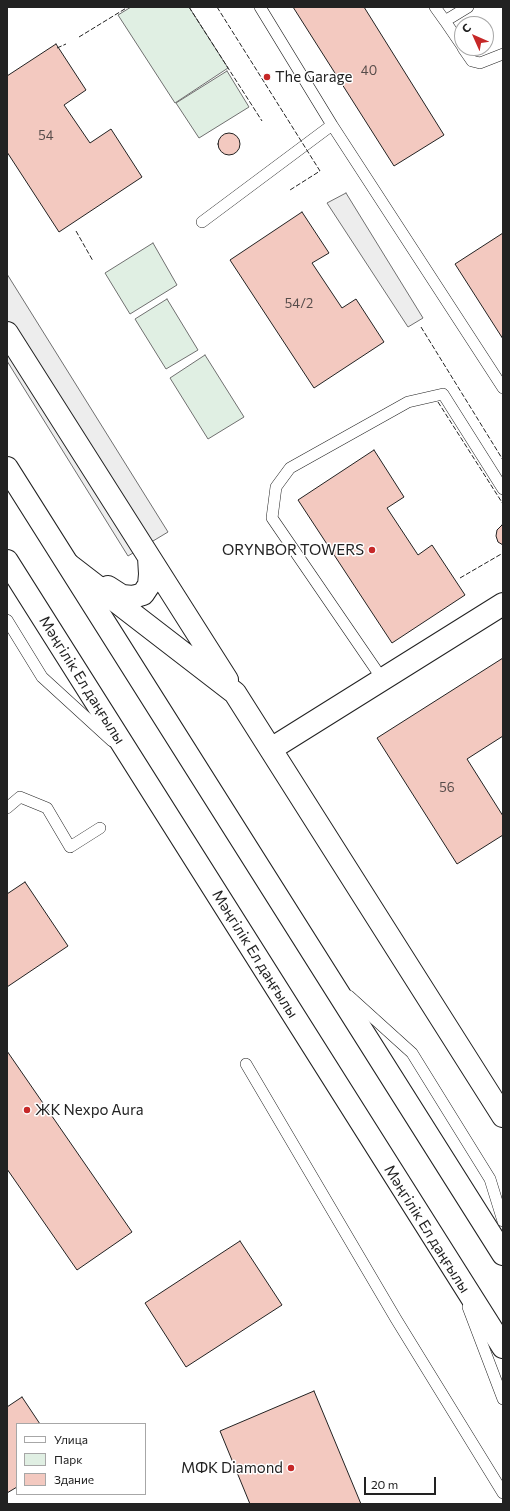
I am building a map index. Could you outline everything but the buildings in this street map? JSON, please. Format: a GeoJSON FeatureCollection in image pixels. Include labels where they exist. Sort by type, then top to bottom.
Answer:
{"type":"FeatureCollection","features":[{"type":"Feature","properties":{"kind":"main road"},"geometry":{"type":"LineString","coordinates":[[7,333],[503,1116]]}},
{"type":"Feature","properties":{"kind":"main road"},"geometry":{"type":"LineString","coordinates":[[7,468],[503,1254]]}},
{"type":"Feature","properties":{"kind":"main road"},"geometry":{"type":"LineString","coordinates":[[67,563],[122,596],[133,598],[143,594],[149,585],[150,574],[148,556]]}},
{"type":"Feature","properties":{"kind":"main road","name":"Мәңгілік Ел даңғылы"},"geometry":{"type":"LineString","coordinates":[[7,561],[503,1347]]}},
{"type":"Feature","properties":{"kind":"main road"},"geometry":{"type":"LineString","coordinates":[[67,563],[235,693]]}},
{"type":"Feature","properties":{"kind":"main road"},"geometry":{"type":"LineString","coordinates":[[271,750],[503,604]]}},
{"type":"Feature","properties":{"kind":"lane"},"geometry":{"type":"LineString","coordinates":[[260,7],[332,125],[503,388]]}},
{"type":"Feature","properties":{"kind":"lane"},"geometry":{"type":"LineString","coordinates":[[435,7],[454,34]]}},
{"type":"Feature","properties":{"kind":"lane"},"geometry":{"type":"LineString","coordinates":[[445,21],[468,7]]}},
{"type":"Feature","properties":{"kind":"lane"},"geometry":{"type":"LineString","coordinates":[[469,56],[472,61],[480,63],[503,54]]}},
{"type":"Feature","properties":{"kind":"lane"},"geometry":{"type":"LineString","coordinates":[[202,222],[332,125]]}},
{"type":"Feature","properties":{"kind":"lane"},"geometry":{"type":"LineString","coordinates":[[383,680],[272,518],[276,487],[290,468],[408,402],[443,394],[503,489]]}},
{"type":"Feature","properties":{"kind":"lane"},"geometry":{"type":"LineString","coordinates":[[7,620],[42,677],[131,759]]}},
{"type":"Feature","properties":{"kind":"lane"},"geometry":{"type":"LineString","coordinates":[[8,804],[20,797],[48,808],[70,847],[100,828]]}},
{"type":"Feature","properties":{"kind":"lane"},"geometry":{"type":"LineString","coordinates":[[329,978],[412,1054],[490,1179],[503,1221]]}},
{"type":"Feature","properties":{"kind":"lane"},"geometry":{"type":"LineString","coordinates":[[246,1064],[392,1312],[503,1493]]}},
{"type":"Feature","properties":{"kind":"lane"},"geometry":{"type":"LineString","coordinates":[[455,1273],[503,1399]]}},
{"type":"Feature","properties":{"kind":"green space"},"geometry":{"type":"Polygon","coordinates":[[[131,7],[189,7],[228,68],[175,103],[118,15],[131,7]]]}},
{"type":"Feature","properties":{"kind":"green space"},"geometry":{"type":"Polygon","coordinates":[[[227,71],[249,107],[199,138],[176,103],[227,71]]]}},
{"type":"Feature","properties":{"kind":"green space"},"geometry":{"type":"Polygon","coordinates":[[[153,243],[177,285],[130,314],[105,273],[153,243]]]}},
{"type":"Feature","properties":{"kind":"green space"},"geometry":{"type":"Polygon","coordinates":[[[167,299],[198,350],[166,369],[135,319],[167,299]]]}},
{"type":"Feature","properties":{"kind":"green space"},"geometry":{"type":"Polygon","coordinates":[[[205,355],[244,417],[208,439],[170,378],[205,355]]]}},
{"type":"Feature","properties":{"kind":"shaded area"},"geometry":{"type":"Polygon","coordinates":[[[346,193],[423,318],[408,327],[327,203],[346,193]]]}},
{"type":"Feature","properties":{"kind":"shaded area"},"geometry":{"type":"Polygon","coordinates":[[[7,274],[168,532],[128,556],[7,361],[7,274]]]}},
{"type":"Feature","properties":{"kind":"fence"},"geometry":{"type":"LineString","coordinates":[[79,37],[128,7]]}},
{"type":"Feature","properties":{"kind":"fence"},"geometry":{"type":"LineString","coordinates":[[189,7],[262,121]]}},
{"type":"Feature","properties":{"kind":"fence"},"geometry":{"type":"LineString","coordinates":[[217,7],[320,171],[290,190]]}},
{"type":"Feature","properties":{"kind":"fence"},"geometry":{"type":"LineString","coordinates":[[57,48],[66,44]]}},
{"type":"Feature","properties":{"kind":"fence"},"geometry":{"type":"LineString","coordinates":[[76,231],[93,261]]}},
{"type":"Feature","properties":{"kind":"fence"},"geometry":{"type":"LineString","coordinates":[[421,327],[503,460]]}},
{"type":"Feature","properties":{"kind":"fence"},"geometry":{"type":"LineString","coordinates":[[438,402],[503,504]]}},
{"type":"Feature","properties":{"kind":"fence"},"geometry":{"type":"LineString","coordinates":[[460,578],[503,553]]}},
{"type":"Feature","properties":{"kind":"place","name":"The Garage"},"geometry":{"type":"Point","coordinates":[267,77]}},
{"type":"Feature","properties":{"kind":"place","name":"ORYNBOR TOWERS"},"geometry":{"type":"Point","coordinates":[372,550]}},
{"type":"Feature","properties":{"kind":"place","name":"ЖК Nexpo Aura"},"geometry":{"type":"Point","coordinates":[27,1110]}},
{"type":"Feature","properties":{"kind":"place","name":"МФК Diamond"},"geometry":{"type":"Point","coordinates":[291,1468]}}]}
